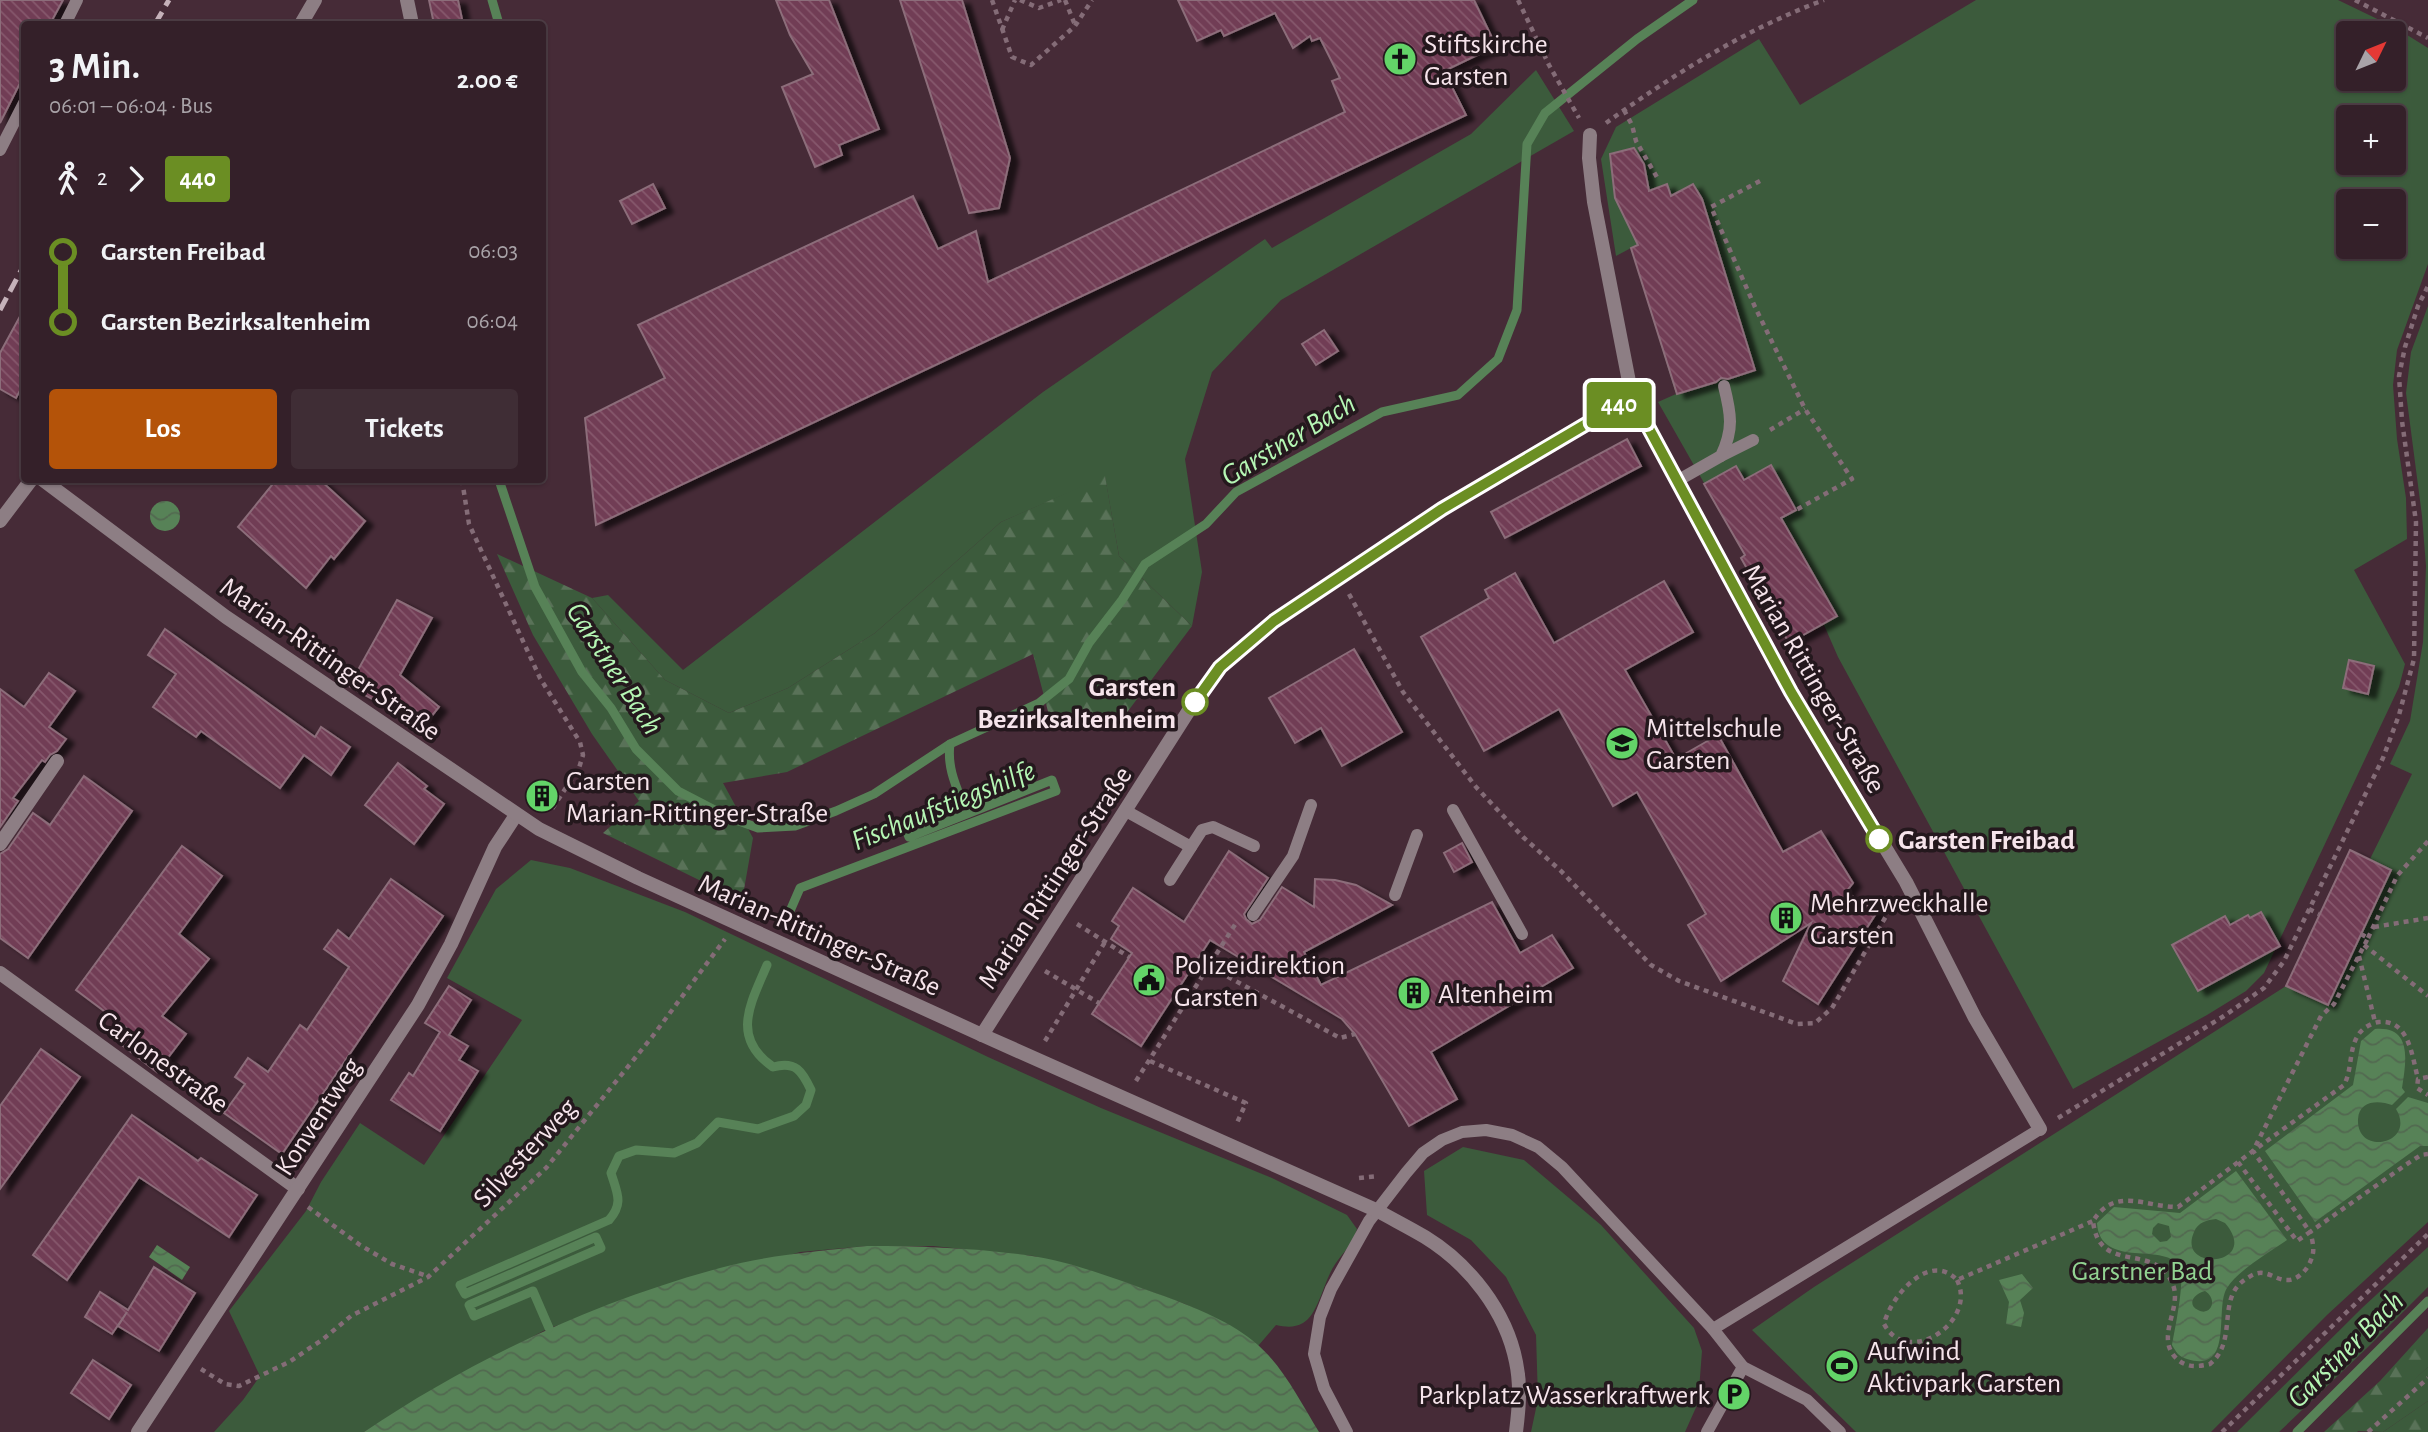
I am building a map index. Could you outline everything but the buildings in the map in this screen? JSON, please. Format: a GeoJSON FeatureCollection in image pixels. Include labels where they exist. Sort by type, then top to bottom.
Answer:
{"type":"FeatureCollection","features":[{"type":"Feature","properties":{"kind":"street"},"geometry":{"type":"LineString","coordinates":[[303,21],[315,0]]}},
{"type":"Feature","properties":{"kind":"street"},"geometry":{"type":"LineString","coordinates":[[407,0],[411,21]]}},
{"type":"Feature","properties":{"kind":"street","name":"Marian Rittinger-Straße"},"geometry":{"type":"LineString","coordinates":[[1586,129],[1594,202],[1632,397],[1791,692],[1906,882],[1975,1018],[2040,1129]]}},
{"type":"Feature","properties":{"kind":"street","name":"Marian Rittinger-Straße"},"geometry":{"type":"LineString","coordinates":[[982,1035],[1193,704],[1220,667],[1274,621],[1340,577],[1482,484],[1632,397]]}},
{"type":"Feature","properties":{"kind":"street"},"geometry":{"type":"LineString","coordinates":[[0,521],[29,483]]}},
{"type":"Feature","properties":{"kind":"street","name":"Marian-Rittinger-Straße"},"geometry":{"type":"LineString","coordinates":[[47,483],[226,617],[539,829],[736,923],[1378,1211],[1428,1239],[1461,1266],[1489,1298],[1505,1327],[1516,1361],[1520,1397],[1516,1432]]}},
{"type":"Feature","properties":{"kind":"street"},"geometry":{"type":"LineString","coordinates":[[0,844],[57,761]]}},
{"type":"Feature","properties":{"kind":"street","name":"Konventweg"},"geometry":{"type":"LineString","coordinates":[[138,1432],[418,1005],[451,944],[495,847],[516,815]]}},
{"type":"Feature","properties":{"kind":"street","name":"Carlonestraße"},"geometry":{"type":"LineString","coordinates":[[0,973],[296,1193]]}},
{"type":"Feature","properties":{"kind":"lane"},"geometry":{"type":"LineString","coordinates":[[66,21],[77,0]]}},
{"type":"Feature","properties":{"kind":"lane"},"geometry":{"type":"LineString","coordinates":[[0,150],[21,109]]}},
{"type":"Feature","properties":{"kind":"lane"},"geometry":{"type":"LineString","coordinates":[[1721,456],[1730,433],[1731,416],[1724,386]]}},
{"type":"Feature","properties":{"kind":"lane"},"geometry":{"type":"LineString","coordinates":[[1677,481],[1753,440]]}},
{"type":"Feature","properties":{"kind":"lane"},"geometry":{"type":"LineString","coordinates":[[1253,915],[1293,856],[1311,806]]}},
{"type":"Feature","properties":{"kind":"lane"},"geometry":{"type":"LineString","coordinates":[[1453,810],[1522,934]]}},
{"type":"Feature","properties":{"kind":"lane"},"geometry":{"type":"LineString","coordinates":[[1126,811],[1191,847]]}},
{"type":"Feature","properties":{"kind":"lane"},"geometry":{"type":"LineString","coordinates":[[1170,880],[1202,831],[1213,827],[1254,846]]}},
{"type":"Feature","properties":{"kind":"lane"},"geometry":{"type":"LineString","coordinates":[[1395,895],[1417,835]]}},
{"type":"Feature","properties":{"kind":"lane"},"geometry":{"type":"LineString","coordinates":[[1713,1329],[2040,1129]]}},
{"type":"Feature","properties":{"kind":"lane"},"geometry":{"type":"LineString","coordinates":[[1347,1432],[1324,1388],[1314,1354],[1320,1317],[1331,1289],[1369,1221],[1423,1153],[1442,1140],[1462,1132],[1486,1130],[1512,1135],[1538,1147],[1562,1167],[1713,1329],[1743,1367],[1807,1400],[1840,1432]]}},
{"type":"Feature","properties":{"kind":"lane"},"geometry":{"type":"LineString","coordinates":[[1707,1432],[1743,1367]]}},
{"type":"Feature","properties":{"kind":"path"},"geometry":{"type":"LineString","coordinates":[[992,0],[1012,57],[1031,65],[1075,26],[1092,0]]}},
{"type":"Feature","properties":{"kind":"path"},"geometry":{"type":"LineString","coordinates":[[1002,30],[1018,0],[1039,8],[1063,0],[1075,26]]}},
{"type":"Feature","properties":{"kind":"path"},"geometry":{"type":"LineString","coordinates":[[1518,0],[1549,65],[1586,129],[1624,110],[1741,37],[1790,12],[1824,0]]}},
{"type":"Feature","properties":{"kind":"path"},"geometry":{"type":"LineString","coordinates":[[2355,0],[2370,3],[2428,38]]}},
{"type":"Feature","properties":{"kind":"path"},"geometry":{"type":"LineString","coordinates":[[1624,110],[1636,141],[1658,179]]}},
{"type":"Feature","properties":{"kind":"path"},"geometry":{"type":"LineString","coordinates":[[1760,181],[1711,207],[1755,307],[1805,409],[1852,479],[1796,510]]}},
{"type":"Feature","properties":{"kind":"path"},"geometry":{"type":"LineString","coordinates":[[2040,1129],[2224,1016],[2264,988],[2284,961],[2383,758],[2399,715],[2414,659],[2416,522],[2402,421],[2399,376],[2405,346],[2418,306],[2428,286]]}},
{"type":"Feature","properties":{"kind":"path"},"geometry":{"type":"LineString","coordinates":[[1753,440],[1805,409]]}},
{"type":"Feature","properties":{"kind":"path"},"geometry":{"type":"LineString","coordinates":[[462,483],[469,524],[540,678],[580,742],[583,755],[579,768],[539,829]]}},
{"type":"Feature","properties":{"kind":"path"},"geometry":{"type":"LineString","coordinates":[[1340,577],[1403,692],[1476,787],[1651,965],[1679,981],[1797,1024],[1815,1023],[1832,1008],[1906,882]]}},
{"type":"Feature","properties":{"kind":"path"},"geometry":{"type":"LineString","coordinates":[[2253,1151],[2321,1016],[2334,1004],[2397,876],[2428,841]]}},
{"type":"Feature","properties":{"kind":"path"},"geometry":{"type":"LineString","coordinates":[[2309,909],[2319,914]]}},
{"type":"Feature","properties":{"kind":"path"},"geometry":{"type":"LineString","coordinates":[[1133,1085],[1242,913],[1253,915]]}},
{"type":"Feature","properties":{"kind":"path"},"geometry":{"type":"LineString","coordinates":[[2373,927],[2428,918]]}},
{"type":"Feature","properties":{"kind":"path"},"geometry":{"type":"LineString","coordinates":[[1071,920],[1129,957]]}},
{"type":"Feature","properties":{"kind":"path","name":"Silvesterweg"},"geometry":{"type":"LineString","coordinates":[[186,1359],[225,1384],[239,1386],[289,1362],[351,1316],[428,1277],[546,1168],[652,1037],[736,923]]}},
{"type":"Feature","properties":{"kind":"path"},"geometry":{"type":"LineString","coordinates":[[2361,934],[2368,937]]}},
{"type":"Feature","properties":{"kind":"path"},"geometry":{"type":"LineString","coordinates":[[1043,1045],[1105,942]]}},
{"type":"Feature","properties":{"kind":"path"},"geometry":{"type":"LineString","coordinates":[[2364,945],[2428,996]]}},
{"type":"Feature","properties":{"kind":"path"},"geometry":{"type":"LineString","coordinates":[[2359,956],[2375,1022]]}},
{"type":"Feature","properties":{"kind":"path"},"geometry":{"type":"LineString","coordinates":[[1210,967],[1339,1038],[1355,1034]]}},
{"type":"Feature","properties":{"kind":"path"},"geometry":{"type":"LineString","coordinates":[[1041,969],[1099,1003]]}},
{"type":"Feature","properties":{"kind":"path"},"geometry":{"type":"LineString","coordinates":[[1957,1280],[2093,1221],[2107,1204],[2118,1200],[2178,1207],[2344,1085],[2349,1075],[2356,1038],[2361,1031],[2375,1022],[2388,1022],[2402,1030],[2411,1051],[2418,1079],[2417,1088],[2428,1095]]}},
{"type":"Feature","properties":{"kind":"path"},"geometry":{"type":"LineString","coordinates":[[1037,1041],[1054,1050]]}},
{"type":"Feature","properties":{"kind":"path"},"geometry":{"type":"LineString","coordinates":[[1150,1061],[1246,1104],[1234,1130]]}},
{"type":"Feature","properties":{"kind":"path"},"geometry":{"type":"LineString","coordinates":[[2418,1079],[2428,1077]]}},
{"type":"Feature","properties":{"kind":"path"},"geometry":{"type":"LineString","coordinates":[[2093,1221],[2096,1237],[2110,1253],[2149,1260],[2158,1265],[2173,1283],[2175,1292],[2169,1348],[2181,1362],[2190,1366],[2210,1364],[2224,1350],[2231,1296],[2240,1284],[2252,1275],[2263,1273],[2279,1280],[2291,1281],[2301,1275],[2314,1252],[2311,1232],[2253,1151]]}},
{"type":"Feature","properties":{"kind":"path"},"geometry":{"type":"LineString","coordinates":[[2238,1163],[2297,1241],[2407,1164],[2421,1155],[2428,1154]]}},
{"type":"Feature","properties":{"kind":"path"},"geometry":{"type":"LineString","coordinates":[[1349,1178],[1406,1173]]}},
{"type":"Feature","properties":{"kind":"path"},"geometry":{"type":"LineString","coordinates":[[296,1193],[360,1245],[392,1264],[428,1277]]}},
{"type":"Feature","properties":{"kind":"path"},"geometry":{"type":"LineString","coordinates":[[2222,1432],[2428,1234]]}},
{"type":"Feature","properties":{"kind":"path"},"geometry":{"type":"LineString","coordinates":[[1936,1270],[1950,1273],[1957,1280],[1962,1290],[1961,1304],[1955,1317],[1943,1331],[1923,1342],[1900,1342],[1889,1334],[1884,1324],[1887,1310],[1921,1274],[1936,1270]]}},
{"type":"Feature","properties":{"kind":"path"},"geometry":{"type":"LineString","coordinates":[[2368,1432],[2428,1378]]}},
{"type":"Feature","properties":{"kind":"green space"},"geometry":{"type":"Polygon","coordinates":[[[1976,0],[2338,0],[2382,21],[2336,21],[2336,91],[2406,91],[2406,34],[2428,48],[2428,264],[2397,350],[2393,385],[2397,439],[2406,498],[2407,539],[2354,570],[2405,664],[2399,687],[2264,973],[2246,991],[2207,1015],[2073,1089],[1838,657],[1824,625],[1789,643],[1741,558],[1745,555],[1658,402],[1676,394],[1631,248],[1616,256],[1601,159],[1616,127],[1759,39],[1800,105],[1976,0]]]}},
{"type":"Feature","properties":{"kind":"green space"},"geometry":{"type":"Polygon","coordinates":[[[1536,70],[1574,131],[1281,300],[1212,372],[1185,459],[1202,572],[1192,626],[1119,556],[1105,477],[1001,522],[875,633],[788,688],[729,713],[665,680],[592,598],[608,595],[683,670],[1043,392],[1265,239],[1272,248],[1471,134],[1536,70]]]}},
{"type":"Feature","properties":{"kind":"green space","name":"Garstner Bad"},"geometry":{"type":"Polygon","coordinates":[[[2428,306],[2428,1222],[2327,1315],[2211,1432],[1856,1432],[1752,1330],[1814,1287],[2286,986],[2350,850],[2370,859],[2412,774],[2390,764],[2410,721],[2423,642],[2426,566],[2406,393],[2411,352],[2428,306]]]}},
{"type":"Feature","properties":{"kind":"green space"},"geometry":{"type":"Polygon","coordinates":[[[1105,476],[1119,556],[1192,626],[1122,719],[1051,723],[1033,654],[787,772],[723,783],[753,838],[742,901],[603,833],[639,801],[592,734],[533,635],[497,554],[592,598],[665,680],[729,713],[788,688],[875,633],[1001,522],[1105,476]]]}},
{"type":"Feature","properties":{"kind":"green space"},"geometry":{"type":"Polygon","coordinates":[[[531,860],[570,868],[685,912],[988,1057],[1101,1108],[1272,1178],[1347,1215],[1357,1229],[1354,1236],[1330,1272],[1317,1305],[1308,1319],[1293,1326],[1276,1325],[1258,1346],[1234,1328],[1185,1304],[1034,1256],[933,1246],[867,1246],[800,1252],[549,1328],[439,1386],[364,1432],[214,1432],[260,1376],[229,1311],[306,1211],[321,1182],[360,1123],[424,1165],[522,1020],[447,978],[496,889],[531,860]]]}},
{"type":"Feature","properties":{"kind":"green space"},"geometry":{"type":"Polygon","coordinates":[[[1463,1147],[1524,1160],[1601,1225],[1694,1328],[1702,1351],[1698,1403],[1685,1432],[1531,1432],[1538,1399],[1536,1335],[1506,1277],[1471,1240],[1427,1215],[1424,1171],[1463,1147]]]}},
{"type":"Feature","properties":{"kind":"green space"},"geometry":{"type":"Polygon","coordinates":[[[2428,1247],[2428,1287],[2367,1348],[2279,1432],[2237,1432],[2362,1308],[2428,1247]]]}},
{"type":"Feature","properties":{"kind":"green space"},"geometry":{"type":"Polygon","coordinates":[[[2428,1328],[2428,1367],[2357,1432],[2324,1432],[2380,1381],[2428,1328]]]}},
{"type":"Feature","properties":{"kind":"green space"},"geometry":{"type":"Polygon","coordinates":[[[2428,1367],[2428,1401],[2383,1432],[2355,1431],[2428,1367]]]}},
{"type":"Feature","properties":{"kind":"green space"},"geometry":{"type":"Polygon","coordinates":[[[2428,1401],[2428,1432],[2383,1432],[2428,1401]]]}},
{"type":"Feature","properties":{"kind":"water"},"geometry":{"type":"Polygon","coordinates":[[[165,501],[176,505],[180,516],[176,527],[165,531],[154,527],[150,516],[154,505],[165,501]]]}},
{"type":"Feature","properties":{"kind":"water"},"geometry":{"type":"Polygon","coordinates":[[[2375,1029],[2396,1033],[2401,1039],[2405,1057],[2402,1088],[2405,1092],[2392,1105],[2376,1102],[2362,1108],[2358,1119],[2360,1131],[2375,1142],[2393,1138],[2399,1131],[2400,1121],[2396,1109],[2408,1097],[2428,1103],[2428,1146],[2420,1146],[2315,1222],[2265,1151],[2353,1085],[2361,1041],[2375,1029]]]}},
{"type":"Feature","properties":{"kind":"water"},"geometry":{"type":"Polygon","coordinates":[[[2236,1171],[2287,1240],[2246,1269],[2227,1288],[2217,1348],[2212,1357],[2202,1361],[2182,1357],[2172,1345],[2180,1293],[2180,1268],[2173,1260],[2162,1256],[2121,1251],[2110,1246],[2101,1238],[2097,1223],[2114,1207],[2180,1213],[2236,1171]],[[2216,1219],[2203,1222],[2194,1232],[2192,1245],[2196,1254],[2206,1259],[2227,1256],[2233,1248],[2234,1237],[2225,1223],[2216,1219]],[[2158,1223],[2152,1234],[2160,1242],[2167,1241],[2171,1237],[2169,1226],[2158,1223]],[[2205,1291],[2192,1302],[2194,1308],[2202,1312],[2209,1309],[2212,1299],[2205,1291]]]}},
{"type":"Feature","properties":{"kind":"water"},"geometry":{"type":"Polygon","coordinates":[[[157,1245],[190,1267],[182,1280],[149,1257],[157,1245]]]}},
{"type":"Feature","properties":{"kind":"water"},"geometry":{"type":"Polygon","coordinates":[[[867,1246],[970,1249],[1048,1259],[1099,1273],[1189,1305],[1213,1316],[1258,1345],[1284,1375],[1319,1432],[364,1432],[447,1380],[491,1357],[535,1335],[626,1298],[720,1268],[756,1260],[867,1246]]]}},
{"type":"Feature","properties":{"kind":"water"},"geometry":{"type":"Polygon","coordinates":[[[2022,1274],[2033,1288],[2020,1300],[2024,1313],[2021,1327],[2006,1324],[2009,1302],[1999,1280],[2022,1274]]]}},
{"type":"Feature","properties":{"kind":"waterway","name":"Garstner Bach"},"geometry":{"type":"LineString","coordinates":[[492,0],[498,21]]}},
{"type":"Feature","properties":{"kind":"waterway","name":"Garstner Bach"},"geometry":{"type":"LineString","coordinates":[[500,483],[535,587],[582,672],[611,708],[636,749],[678,791],[728,817],[758,828],[795,826],[836,811],[874,794],[950,744],[1039,703],[1069,679],[1089,643],[1145,564],[1206,524],[1236,492],[1382,412],[1458,395],[1498,359],[1517,310],[1527,144],[1545,113],[1637,39],[1693,0]]}},
{"type":"Feature","properties":{"kind":"waterway","name":"Fischaufstiegshilfe"},"geometry":{"type":"LineString","coordinates":[[787,918],[800,888],[1056,791],[1052,780],[909,837],[905,827],[963,804],[951,767],[950,744]]}},
{"type":"Feature","properties":{"kind":"waterway","name":"Fischaufstiegshilfe"},"geometry":{"type":"LineString","coordinates":[[549,1328],[533,1291],[474,1316],[469,1305],[601,1248],[596,1237],[465,1294],[460,1285],[609,1220],[618,1203],[611,1173],[619,1156],[636,1150],[674,1153],[697,1143],[718,1122],[758,1129],[794,1116],[806,1105],[811,1090],[805,1078],[793,1067],[773,1067],[760,1056],[748,1032],[751,1006],[767,965]]}},
{"type":"Feature","properties":{"kind":"waterway","name":"Garstner Bach"},"geometry":{"type":"LineString","coordinates":[[2297,1432],[2428,1301]]}},
{"type":"Feature","properties":{"kind":"railway"},"geometry":{"type":"LineString","coordinates":[[157,21],[169,0]]}},
{"type":"Feature","properties":{"kind":"railway"},"geometry":{"type":"LineString","coordinates":[[0,310],[21,271]]}},
{"type":"Feature","properties":{"kind":"bus line","name":"440"},"geometry":{"type":"LineString","coordinates":[[1195,702],[1220,667],[1274,621],[1442,509],[1632,397],[1791,692],[1879,839]]}},
{"type":"Feature","properties":{"kind":"place","name":"Stiftskirche Garsten"},"geometry":{"type":"Point","coordinates":[1400,59]}},
{"type":"Feature","properties":{"kind":"place","name":"Garsten Bezirksaltenheim"},"geometry":{"type":"Point","coordinates":[1195,702]}},
{"type":"Feature","properties":{"kind":"place","name":"Mittelschule Garsten"},"geometry":{"type":"Point","coordinates":[1622,743]}},
{"type":"Feature","properties":{"kind":"place","name":"Garsten Marian-Rittinger-Straße"},"geometry":{"type":"Point","coordinates":[542,796]}},
{"type":"Feature","properties":{"kind":"place","name":"Garsten Freibad"},"geometry":{"type":"Point","coordinates":[1879,839]}},
{"type":"Feature","properties":{"kind":"place","name":"Mehrzweckhalle Garsten"},"geometry":{"type":"Point","coordinates":[1786,918]}},
{"type":"Feature","properties":{"kind":"place","name":"Polizeidirektion Garsten"},"geometry":{"type":"Point","coordinates":[1149,980]}},
{"type":"Feature","properties":{"kind":"place","name":"Altenheim"},"geometry":{"type":"Point","coordinates":[1414,993]}},
{"type":"Feature","properties":{"kind":"place","name":"Aufwind Aktivpark Garsten"},"geometry":{"type":"Point","coordinates":[1842,1366]}},
{"type":"Feature","properties":{"kind":"place","name":"Parkplatz Wasserkraftwerk"},"geometry":{"type":"Point","coordinates":[1734,1394]}}]}
